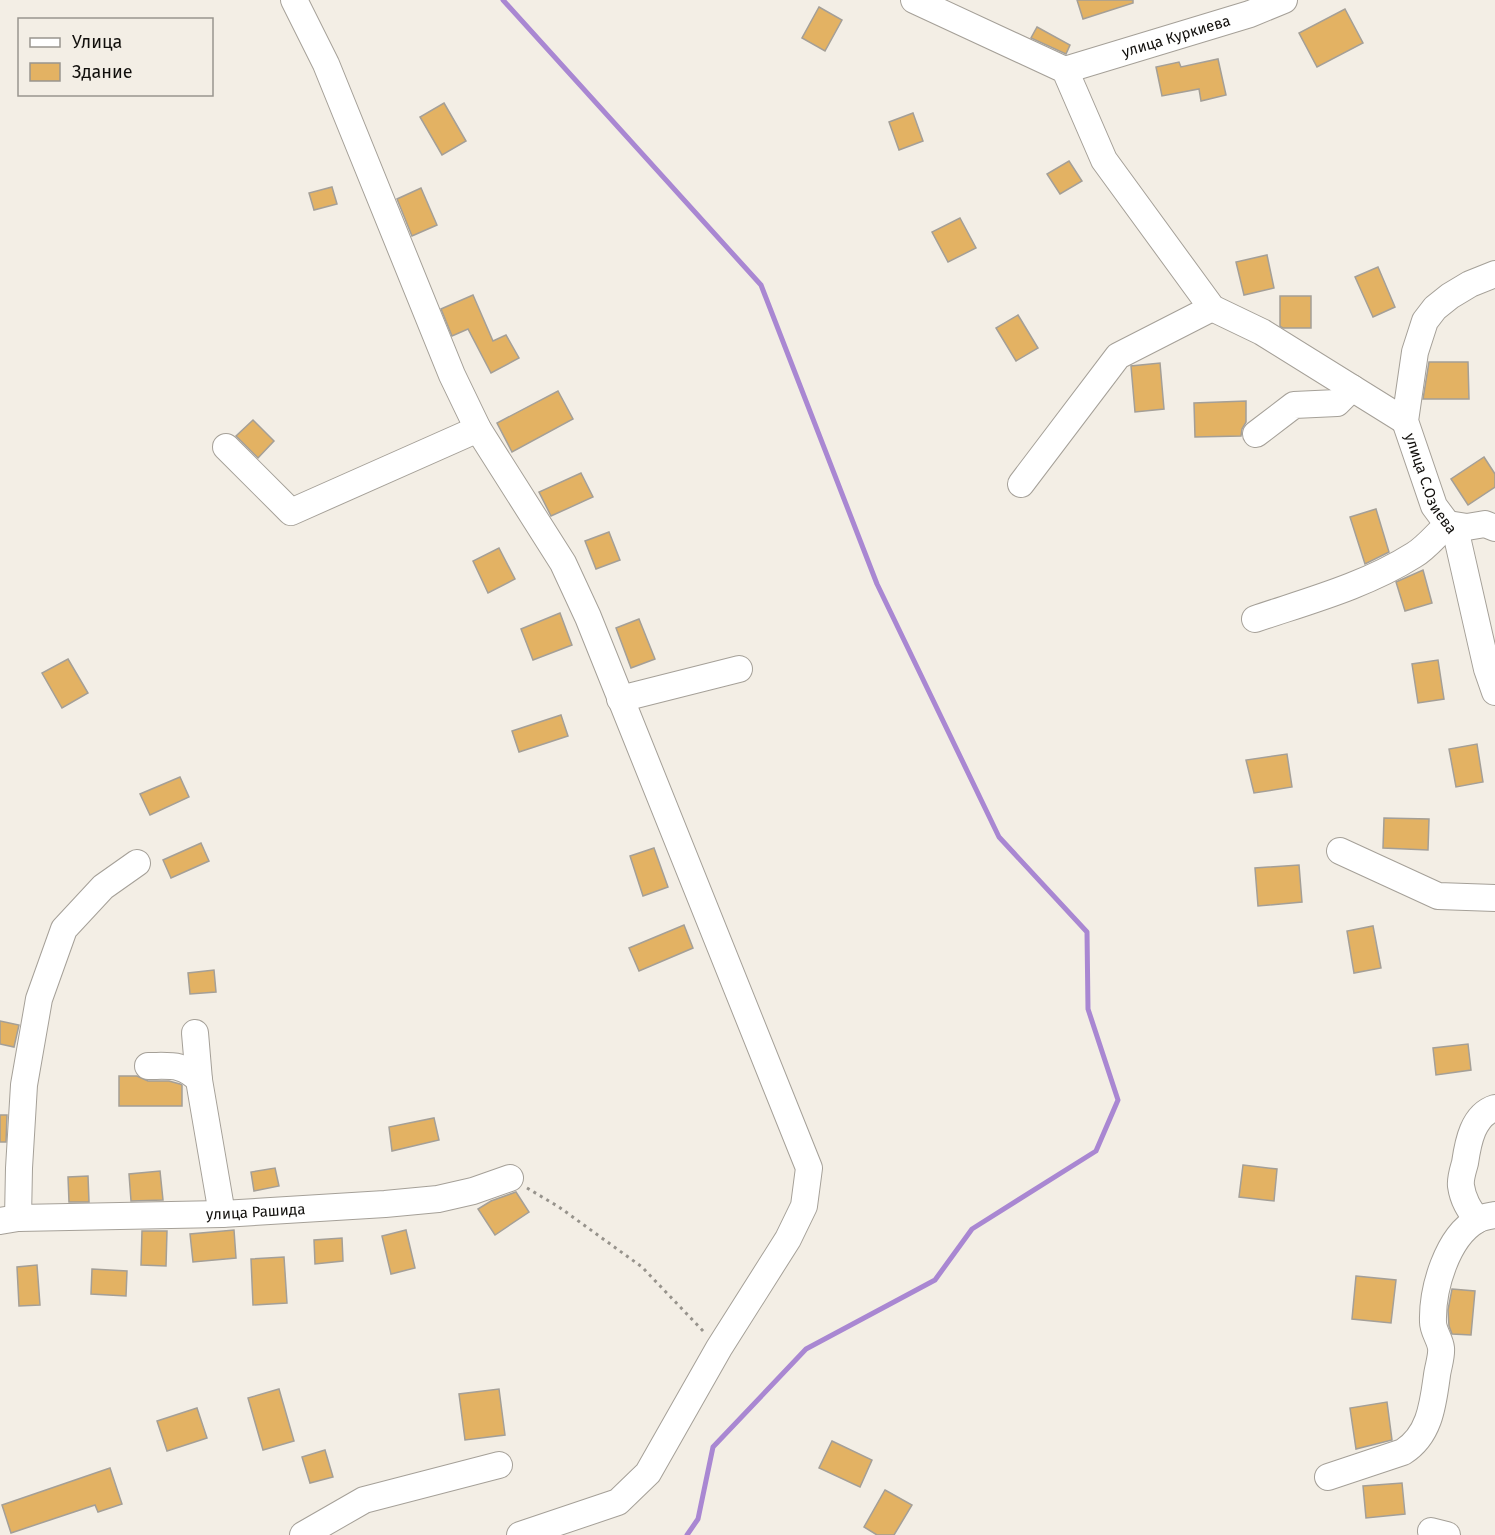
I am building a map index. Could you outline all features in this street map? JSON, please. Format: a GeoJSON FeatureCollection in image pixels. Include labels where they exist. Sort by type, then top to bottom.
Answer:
{"type":"FeatureCollection","features":[{"type":"Feature","properties":{"kind":"street"},"geometry":{"type":"LineString","coordinates":[[294,0],[326,64],[448,364],[478,429],[563,563],[588,617],[809,1167],[804,1206],[788,1239],[719,1348],[648,1473],[618,1502],[520,1535]]}},
{"type":"Feature","properties":{"kind":"street"},"geometry":{"type":"LineString","coordinates":[[914,0],[1065,70],[1104,160],[1212,308],[1262,332],[1405,421]]}},
{"type":"Feature","properties":{"kind":"street","name":"улица Куркиева"},"geometry":{"type":"LineString","coordinates":[[1065,70],[1250,14],[1284,0]]}},
{"type":"Feature","properties":{"kind":"street","name":"улица С.Озиева"},"geometry":{"type":"LineString","coordinates":[[1495,274],[1470,284],[1450,296],[1435,308],[1425,321],[1416,352],[1405,421],[1434,506],[1457,537],[1487,669],[1495,692]]}},
{"type":"Feature","properties":{"kind":"street"},"geometry":{"type":"LineString","coordinates":[[1021,484],[1118,356],[1212,308]]}},
{"type":"Feature","properties":{"kind":"street"},"geometry":{"type":"LineString","coordinates":[[1256,434],[1294,405],[1337,403],[1352,388]]}},
{"type":"Feature","properties":{"kind":"street"},"geometry":{"type":"LineString","coordinates":[[226,447],[291,512],[478,429]]}},
{"type":"Feature","properties":{"kind":"street"},"geometry":{"type":"LineString","coordinates":[[1255,619],[1350,586],[1390,568],[1416,554],[1448,524],[1467,526],[1485,524],[1495,528]]}},
{"type":"Feature","properties":{"kind":"street"},"geometry":{"type":"LineString","coordinates":[[620,699],[739,669]]}},
{"type":"Feature","properties":{"kind":"street"},"geometry":{"type":"LineString","coordinates":[[1340,851],[1438,896],[1495,898]]}},
{"type":"Feature","properties":{"kind":"street"},"geometry":{"type":"LineString","coordinates":[[9,1220],[19,1168],[24,1085],[39,999],[64,929],[103,887],[137,863]]}},
{"type":"Feature","properties":{"kind":"street"},"geometry":{"type":"LineString","coordinates":[[195,1033],[199,1080],[222,1214]]}},
{"type":"Feature","properties":{"kind":"street"},"geometry":{"type":"LineString","coordinates":[[148,1066],[182,1067],[199,1080]]}},
{"type":"Feature","properties":{"kind":"street"},"geometry":{"type":"LineString","coordinates":[[1328,1477],[1412,1447],[1431,1415],[1441,1347],[1433,1324],[1437,1284],[1445,1260],[1456,1242],[1486,1217],[1464,1201],[1461,1183],[1469,1141],[1478,1120],[1488,1110],[1495,1108]]}},
{"type":"Feature","properties":{"kind":"street","name":"улица Рашида"},"geometry":{"type":"LineString","coordinates":[[9,1220],[222,1214],[385,1204],[438,1199],[473,1191],[510,1178]]}},
{"type":"Feature","properties":{"kind":"street"},"geometry":{"type":"LineString","coordinates":[[303,1535],[364,1500],[499,1465]]}},
{"type":"Feature","properties":{"kind":"path"},"geometry":{"type":"LineString","coordinates":[[510,1178],[559,1207],[642,1267],[719,1348]]}},
{"type":"Feature","properties":{"kind":"building"},"geometry":{"type":"Polygon","coordinates":[[[1077,0],[1133,0],[1133,3],[1083,19],[1077,0]]]}},
{"type":"Feature","properties":{"kind":"building"},"geometry":{"type":"Polygon","coordinates":[[[819,7],[842,20],[825,51],[802,38],[819,7]]]}},
{"type":"Feature","properties":{"kind":"building"},"geometry":{"type":"Polygon","coordinates":[[[1345,9],[1363,43],[1317,67],[1299,33],[1345,9]]]}},
{"type":"Feature","properties":{"kind":"building"},"geometry":{"type":"Polygon","coordinates":[[[1037,27],[1070,45],[1066,54],[1031,38],[1037,27]]]}},
{"type":"Feature","properties":{"kind":"building"},"geometry":{"type":"Polygon","coordinates":[[[1218,59],[1226,95],[1201,101],[1199,89],[1162,96],[1156,67],[1179,62],[1181,67],[1218,59]]]}},
{"type":"Feature","properties":{"kind":"building"},"geometry":{"type":"Polygon","coordinates":[[[444,103],[466,141],[442,155],[420,117],[444,103]]]}},
{"type":"Feature","properties":{"kind":"building"},"geometry":{"type":"Polygon","coordinates":[[[913,113],[923,141],[899,150],[889,122],[913,113]]]}},
{"type":"Feature","properties":{"kind":"building"},"geometry":{"type":"Polygon","coordinates":[[[1069,161],[1082,181],[1060,194],[1047,174],[1069,161]]]}},
{"type":"Feature","properties":{"kind":"building"},"geometry":{"type":"Polygon","coordinates":[[[332,187],[337,204],[314,210],[309,193],[332,187]]]}},
{"type":"Feature","properties":{"kind":"building"},"geometry":{"type":"Polygon","coordinates":[[[421,188],[437,225],[412,236],[397,199],[421,188]]]}},
{"type":"Feature","properties":{"kind":"building"},"geometry":{"type":"Polygon","coordinates":[[[960,218],[976,248],[948,262],[932,232],[960,218]]]}},
{"type":"Feature","properties":{"kind":"building"},"geometry":{"type":"Polygon","coordinates":[[[1267,255],[1274,288],[1244,295],[1236,262],[1267,255]]]}},
{"type":"Feature","properties":{"kind":"building"},"geometry":{"type":"Polygon","coordinates":[[[1378,267],[1395,307],[1373,317],[1355,277],[1378,267]]]}},
{"type":"Feature","properties":{"kind":"building"},"geometry":{"type":"Polygon","coordinates":[[[473,295],[493,341],[506,335],[519,358],[491,373],[468,329],[452,336],[441,309],[473,295]]]}},
{"type":"Feature","properties":{"kind":"building"},"geometry":{"type":"Polygon","coordinates":[[[1280,296],[1311,296],[1311,328],[1283,328],[1280,326],[1280,296]]]}},
{"type":"Feature","properties":{"kind":"building"},"geometry":{"type":"Polygon","coordinates":[[[1018,315],[1038,348],[1016,361],[996,328],[1018,315]]]}},
{"type":"Feature","properties":{"kind":"building"},"geometry":{"type":"Polygon","coordinates":[[[1429,362],[1468,362],[1469,399],[1423,399],[1429,362]]]}},
{"type":"Feature","properties":{"kind":"building"},"geometry":{"type":"Polygon","coordinates":[[[1160,363],[1164,409],[1135,412],[1131,366],[1160,363]]]}},
{"type":"Feature","properties":{"kind":"building"},"geometry":{"type":"Polygon","coordinates":[[[558,391],[573,419],[512,452],[497,423],[558,391]]]}},
{"type":"Feature","properties":{"kind":"building"},"geometry":{"type":"Polygon","coordinates":[[[1246,401],[1246,422],[1241,436],[1195,437],[1194,403],[1246,401]]]}},
{"type":"Feature","properties":{"kind":"building"},"geometry":{"type":"Polygon","coordinates":[[[253,420],[274,441],[258,458],[236,436],[253,420]]]}},
{"type":"Feature","properties":{"kind":"building"},"geometry":{"type":"Polygon","coordinates":[[[1484,457],[1495,474],[1495,487],[1468,505],[1451,479],[1484,457]]]}},
{"type":"Feature","properties":{"kind":"building"},"geometry":{"type":"Polygon","coordinates":[[[581,473],[593,497],[551,516],[539,492],[581,473]]]}},
{"type":"Feature","properties":{"kind":"building"},"geometry":{"type":"Polygon","coordinates":[[[1376,509],[1389,552],[1365,564],[1350,517],[1376,509]]]}},
{"type":"Feature","properties":{"kind":"building"},"geometry":{"type":"Polygon","coordinates":[[[609,532],[620,560],[596,569],[585,541],[609,532]]]}},
{"type":"Feature","properties":{"kind":"building"},"geometry":{"type":"Polygon","coordinates":[[[499,548],[515,579],[488,593],[473,561],[499,548]]]}},
{"type":"Feature","properties":{"kind":"building"},"geometry":{"type":"Polygon","coordinates":[[[1423,570],[1432,603],[1405,611],[1396,582],[1423,570]]]}},
{"type":"Feature","properties":{"kind":"building"},"geometry":{"type":"Polygon","coordinates":[[[560,613],[572,645],[533,660],[521,629],[560,613]]]}},
{"type":"Feature","properties":{"kind":"building"},"geometry":{"type":"Polygon","coordinates":[[[639,619],[655,659],[631,668],[616,628],[639,619]]]}},
{"type":"Feature","properties":{"kind":"building"},"geometry":{"type":"Polygon","coordinates":[[[68,659],[88,693],[62,708],[42,673],[68,659]]]}},
{"type":"Feature","properties":{"kind":"building"},"geometry":{"type":"Polygon","coordinates":[[[1438,660],[1444,699],[1418,703],[1412,664],[1438,660]]]}},
{"type":"Feature","properties":{"kind":"building"},"geometry":{"type":"Polygon","coordinates":[[[561,715],[568,736],[519,752],[512,731],[561,715]]]}},
{"type":"Feature","properties":{"kind":"building"},"geometry":{"type":"Polygon","coordinates":[[[1477,744],[1483,782],[1456,787],[1449,749],[1477,744]]]}},
{"type":"Feature","properties":{"kind":"building"},"geometry":{"type":"Polygon","coordinates":[[[1287,754],[1292,787],[1254,793],[1246,760],[1287,754]]]}},
{"type":"Feature","properties":{"kind":"building"},"geometry":{"type":"Polygon","coordinates":[[[180,777],[189,797],[150,815],[140,794],[180,777]]]}},
{"type":"Feature","properties":{"kind":"building"},"geometry":{"type":"Polygon","coordinates":[[[1384,818],[1429,819],[1428,850],[1383,848],[1384,818]]]}},
{"type":"Feature","properties":{"kind":"building"},"geometry":{"type":"Polygon","coordinates":[[[201,843],[209,861],[171,878],[163,860],[201,843]]]}},
{"type":"Feature","properties":{"kind":"building"},"geometry":{"type":"Polygon","coordinates":[[[654,848],[668,887],[643,896],[630,856],[654,848]]]}},
{"type":"Feature","properties":{"kind":"building"},"geometry":{"type":"Polygon","coordinates":[[[1299,865],[1302,902],[1258,906],[1255,868],[1299,865]]]}},
{"type":"Feature","properties":{"kind":"building"},"geometry":{"type":"Polygon","coordinates":[[[684,925],[693,948],[639,971],[629,948],[684,925]]]}},
{"type":"Feature","properties":{"kind":"building"},"geometry":{"type":"Polygon","coordinates":[[[1373,926],[1381,968],[1354,973],[1347,931],[1373,926]]]}},
{"type":"Feature","properties":{"kind":"building"},"geometry":{"type":"Polygon","coordinates":[[[214,970],[216,992],[190,994],[188,973],[214,970]]]}},
{"type":"Feature","properties":{"kind":"building"},"geometry":{"type":"Polygon","coordinates":[[[0,1021],[19,1025],[14,1047],[0,1044],[0,1021]]]}},
{"type":"Feature","properties":{"kind":"building"},"geometry":{"type":"Polygon","coordinates":[[[1468,1044],[1471,1070],[1436,1075],[1433,1048],[1468,1044]]]}},
{"type":"Feature","properties":{"kind":"building"},"geometry":{"type":"Polygon","coordinates":[[[119,1076],[137,1076],[148,1081],[169,1081],[180,1084],[182,1085],[182,1106],[119,1106],[119,1076]]]}},
{"type":"Feature","properties":{"kind":"building"},"geometry":{"type":"Polygon","coordinates":[[[0,1115],[7,1115],[6,1142],[0,1142],[0,1115]]]}},
{"type":"Feature","properties":{"kind":"building"},"geometry":{"type":"Polygon","coordinates":[[[434,1118],[439,1140],[392,1151],[389,1127],[434,1118]]]}},
{"type":"Feature","properties":{"kind":"building"},"geometry":{"type":"Polygon","coordinates":[[[1243,1165],[1277,1169],[1274,1201],[1239,1197],[1243,1165]]]}},
{"type":"Feature","properties":{"kind":"building"},"geometry":{"type":"Polygon","coordinates":[[[275,1168],[279,1186],[254,1191],[251,1172],[275,1168]]]}},
{"type":"Feature","properties":{"kind":"building"},"geometry":{"type":"Polygon","coordinates":[[[160,1171],[163,1200],[131,1201],[129,1174],[160,1171]]]}},
{"type":"Feature","properties":{"kind":"building"},"geometry":{"type":"Polygon","coordinates":[[[88,1176],[89,1202],[69,1202],[68,1177],[88,1176]]]}},
{"type":"Feature","properties":{"kind":"building"},"geometry":{"type":"Polygon","coordinates":[[[516,1192],[529,1212],[495,1235],[478,1209],[491,1201],[516,1192]]]}},
{"type":"Feature","properties":{"kind":"building"},"geometry":{"type":"Polygon","coordinates":[[[234,1230],[236,1258],[193,1262],[190,1234],[234,1230]]]}},
{"type":"Feature","properties":{"kind":"building"},"geometry":{"type":"Polygon","coordinates":[[[406,1230],[415,1268],[391,1274],[382,1236],[406,1230]]]}},
{"type":"Feature","properties":{"kind":"building"},"geometry":{"type":"Polygon","coordinates":[[[142,1231],[167,1231],[166,1266],[141,1265],[142,1231]]]}},
{"type":"Feature","properties":{"kind":"building"},"geometry":{"type":"Polygon","coordinates":[[[342,1238],[343,1261],[315,1264],[314,1240],[342,1238]]]}},
{"type":"Feature","properties":{"kind":"building"},"geometry":{"type":"Polygon","coordinates":[[[284,1257],[287,1303],[253,1305],[251,1259],[284,1257]]]}},
{"type":"Feature","properties":{"kind":"building"},"geometry":{"type":"Polygon","coordinates":[[[37,1265],[40,1305],[19,1306],[17,1267],[37,1265]]]}},
{"type":"Feature","properties":{"kind":"building"},"geometry":{"type":"Polygon","coordinates":[[[92,1269],[127,1271],[126,1296],[91,1294],[92,1269]]]}},
{"type":"Feature","properties":{"kind":"building"},"geometry":{"type":"Polygon","coordinates":[[[1356,1276],[1396,1280],[1391,1323],[1352,1319],[1356,1276]]]}},
{"type":"Feature","properties":{"kind":"building"},"geometry":{"type":"Polygon","coordinates":[[[1452,1289],[1475,1291],[1471,1335],[1452,1334],[1448,1310],[1452,1289]]]}},
{"type":"Feature","properties":{"kind":"building"},"geometry":{"type":"Polygon","coordinates":[[[279,1389],[294,1441],[263,1450],[248,1398],[279,1389]]]}},
{"type":"Feature","properties":{"kind":"building"},"geometry":{"type":"Polygon","coordinates":[[[499,1389],[505,1435],[465,1440],[459,1394],[499,1389]]]}},
{"type":"Feature","properties":{"kind":"building"},"geometry":{"type":"Polygon","coordinates":[[[1387,1402],[1392,1440],[1356,1449],[1350,1408],[1387,1402]]]}},
{"type":"Feature","properties":{"kind":"building"},"geometry":{"type":"Polygon","coordinates":[[[197,1408],[207,1438],[167,1451],[157,1421],[197,1408]]]}},
{"type":"Feature","properties":{"kind":"building"},"geometry":{"type":"Polygon","coordinates":[[[832,1441],[872,1460],[860,1487],[819,1468],[832,1441]]]}},
{"type":"Feature","properties":{"kind":"building"},"geometry":{"type":"Polygon","coordinates":[[[325,1450],[333,1477],[310,1483],[302,1457],[325,1450]]]}},
{"type":"Feature","properties":{"kind":"building"},"geometry":{"type":"Polygon","coordinates":[[[110,1468],[122,1504],[98,1512],[95,1505],[11,1533],[2,1505],[110,1468]]]}},
{"type":"Feature","properties":{"kind":"building"},"geometry":{"type":"Polygon","coordinates":[[[1402,1483],[1405,1514],[1366,1518],[1363,1486],[1402,1483]]]}},
{"type":"Feature","properties":{"kind":"building"},"geometry":{"type":"Polygon","coordinates":[[[885,1490],[912,1505],[894,1535],[877,1535],[864,1527],[885,1490]]]}},
{"type":"Feature","properties":{"kind":"waterway"},"geometry":{"type":"LineString","coordinates":[[503,0],[761,285],[877,584],[999,837],[1087,932],[1088,1009],[1118,1100],[1096,1151],[972,1229],[935,1280],[806,1349],[713,1447],[698,1519],[687,1535]]}}]}
